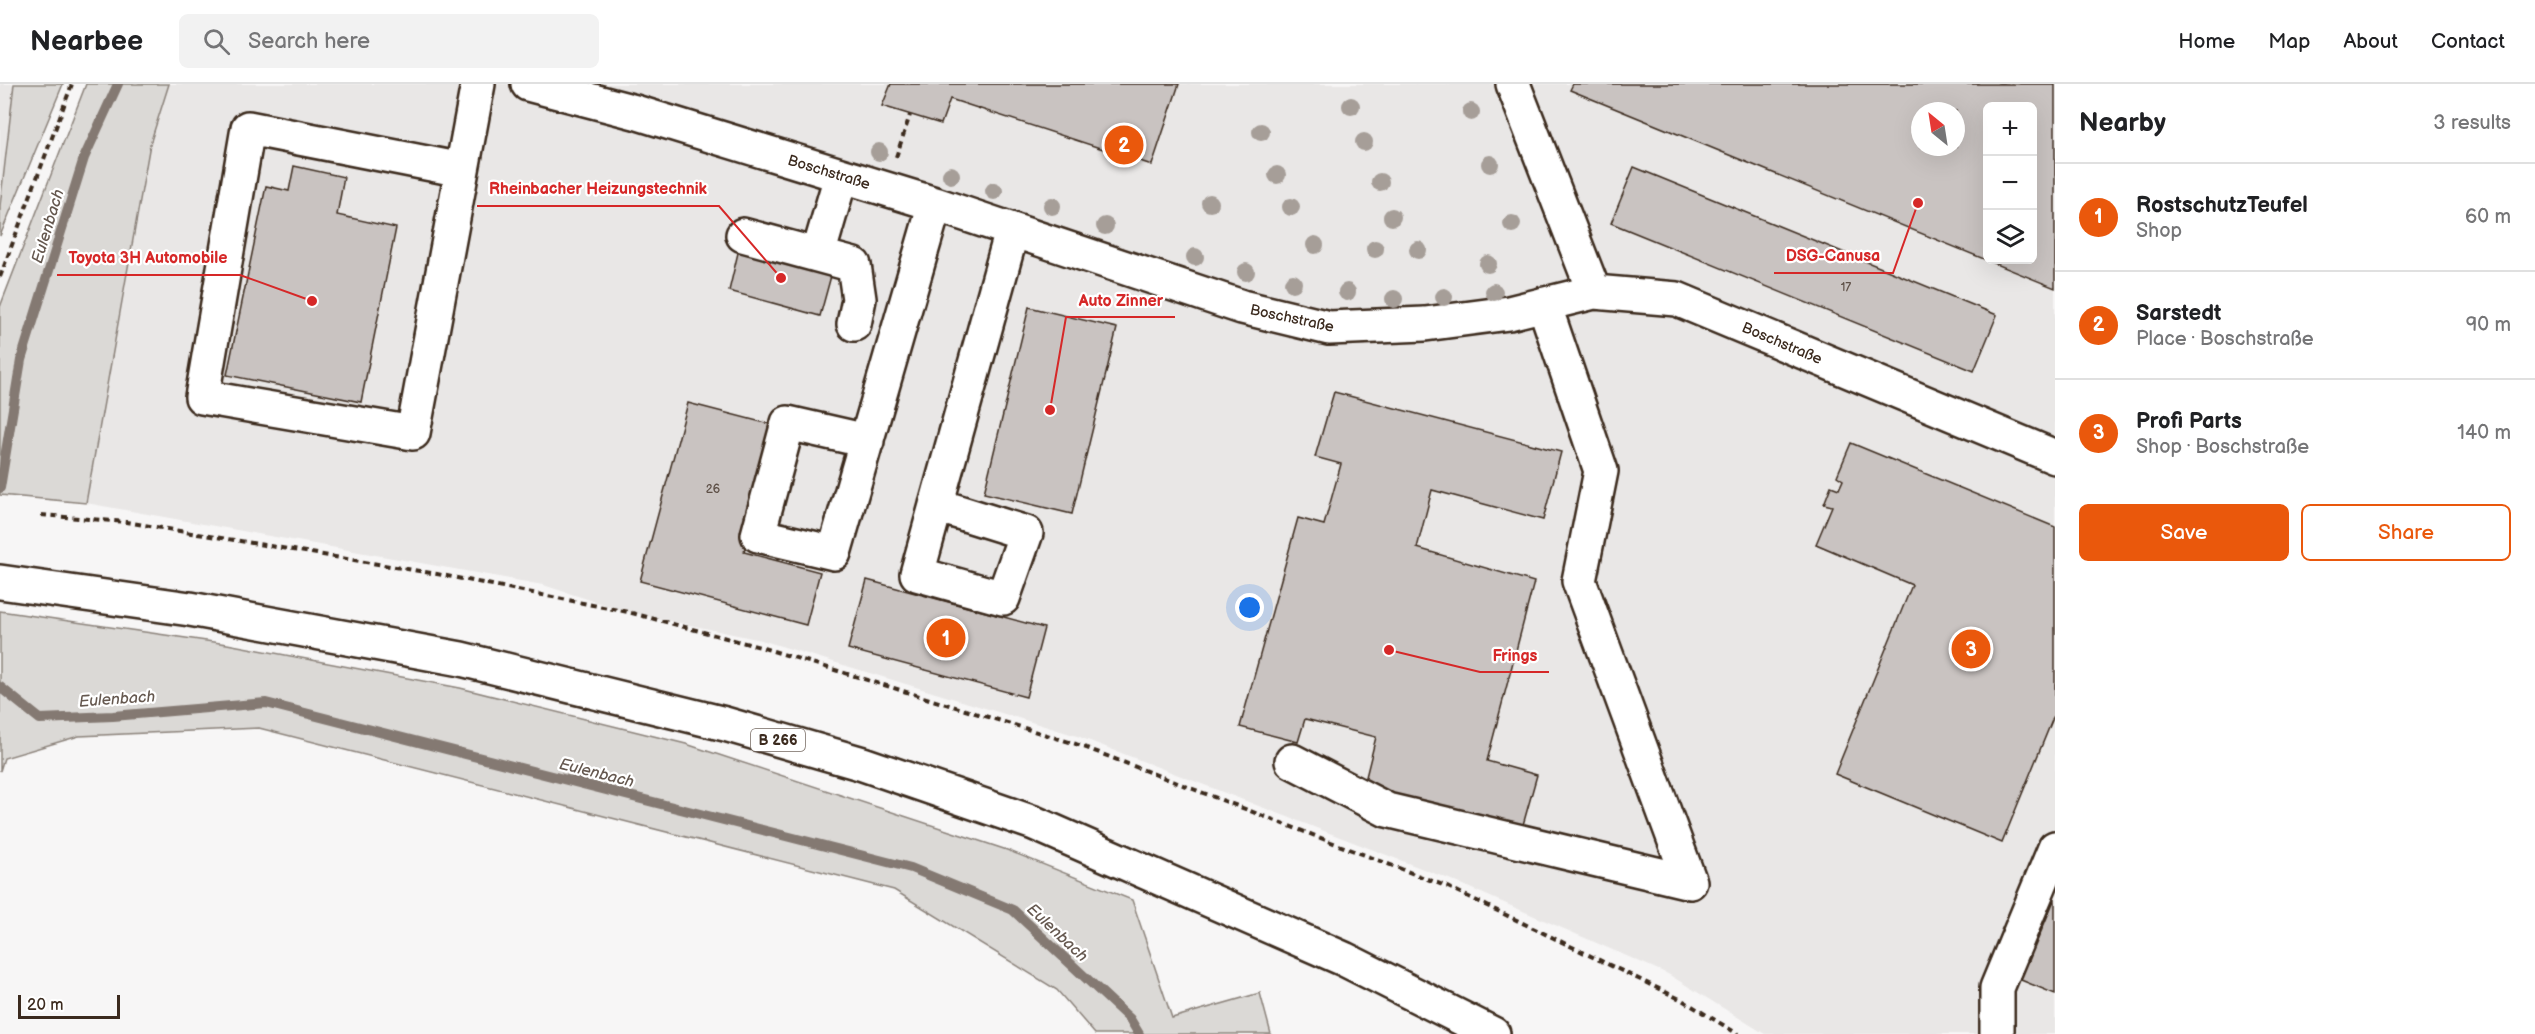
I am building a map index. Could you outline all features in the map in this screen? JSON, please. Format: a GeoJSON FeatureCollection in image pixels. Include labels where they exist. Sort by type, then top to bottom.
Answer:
{"type":"FeatureCollection","features":[{"type":"Feature","properties":{"kind":"street"},"geometry":{"type":"LineString","coordinates":[[462,170],[248,128],[202,397],[413,433],[462,170],[478,84]]}},
{"type":"Feature","properties":{"kind":"street","name":"Boschstraße"},"geometry":{"type":"LineString","coordinates":[[528,84],[635,112],[935,204],[1242,307],[1329,328],[1425,324],[1509,313],[1594,292],[1677,299],[2055,457]]}},
{"type":"Feature","properties":{"kind":"street"},"geometry":{"type":"LineString","coordinates":[[1513,84],[1594,292]]}},
{"type":"Feature","properties":{"kind":"street"},"geometry":{"type":"LineString","coordinates":[[818,255],[841,176]]}},
{"type":"Feature","properties":{"kind":"street"},"geometry":{"type":"LineString","coordinates":[[867,441],[935,204]]}},
{"type":"Feature","properties":{"kind":"street"},"geometry":{"type":"LineString","coordinates":[[936,505],[1012,231]]}},
{"type":"Feature","properties":{"kind":"street"},"geometry":{"type":"LineString","coordinates":[[744,235],[854,265],[859,298],[854,324]]}},
{"type":"Feature","properties":{"kind":"street"},"geometry":{"type":"LineString","coordinates":[[1292,761],[1387,810],[1690,882],[1579,581],[1601,471],[1544,304]]}},
{"type":"Feature","properties":{"kind":"street","name":"B 266"},"geometry":{"type":"LineString","coordinates":[[10,584],[190,609],[462,659],[725,724],[863,764],[1034,823],[1344,958],[1492,1034]]}},
{"type":"Feature","properties":{"kind":"street"},"geometry":{"type":"LineString","coordinates":[[1997,1034],[1997,988],[2055,848]]}},
{"type":"Feature","properties":{"kind":"path"},"geometry":{"type":"LineString","coordinates":[[0,277],[72,84]]}},
{"type":"Feature","properties":{"kind":"path"},"geometry":{"type":"LineString","coordinates":[[885,189],[910,115]]}},
{"type":"Feature","properties":{"kind":"path"},"geometry":{"type":"LineString","coordinates":[[41,515],[126,522],[414,570],[628,612],[760,647],[1076,744],[1448,887],[1682,1000],[1738,1034]]}},
{"type":"Feature","properties":{"kind":"shaded area"},"geometry":{"type":"Polygon","coordinates":[[[0,84],[14,84],[0,206],[0,84]]]}},
{"type":"Feature","properties":{"kind":"shaded area"},"geometry":{"type":"Polygon","coordinates":[[[14,84],[63,84],[0,236],[0,206],[14,84]]]}},
{"type":"Feature","properties":{"kind":"shaded area"},"geometry":{"type":"Polygon","coordinates":[[[86,84],[169,84],[150,144],[86,503],[0,495],[0,307],[86,84]]]}},
{"type":"Feature","properties":{"kind":"shaded area"},"geometry":{"type":"Polygon","coordinates":[[[169,84],[2055,84],[2055,1034],[1765,1034],[1668,974],[1449,879],[1077,736],[761,640],[628,612],[543,585],[86,503],[150,144],[169,84]]]}},
{"type":"Feature","properties":{"kind":"shaded area"},"geometry":{"type":"Polygon","coordinates":[[[0,611],[227,644],[460,688],[686,744],[1007,850],[1132,900],[1172,1018],[1260,993],[1271,1034],[1095,1034],[1057,990],[894,890],[259,728],[79,736],[4,758],[0,771],[0,611]]]}},
{"type":"Feature","properties":{"kind":"building"},"geometry":{"type":"Polygon","coordinates":[[[891,84],[1179,84],[1152,165],[950,99],[941,124],[882,106],[891,84]]]}},
{"type":"Feature","properties":{"kind":"building"},"geometry":{"type":"Polygon","coordinates":[[[1573,84],[2055,84],[2055,288],[1996,264],[2037,264],[2037,102],[1983,102],[1983,259],[1570,90],[1573,84]]]}},
{"type":"Feature","properties":{"kind":"building"},"geometry":{"type":"Polygon","coordinates":[[[294,166],[344,177],[337,215],[396,228],[361,402],[227,375],[266,186],[289,191],[294,166]]]}},
{"type":"Feature","properties":{"kind":"building"},"geometry":{"type":"Polygon","coordinates":[[[1634,167],[1997,315],[1974,371],[1611,223],[1634,167]]]}},
{"type":"Feature","properties":{"kind":"building"},"geometry":{"type":"Polygon","coordinates":[[[741,240],[834,265],[820,316],[729,291],[741,240]]]}},
{"type":"Feature","properties":{"kind":"building"},"geometry":{"type":"Polygon","coordinates":[[[1029,307],[1117,328],[1072,514],[984,493],[1029,307]]]}},
{"type":"Feature","properties":{"kind":"building"},"geometry":{"type":"Polygon","coordinates":[[[1334,392],[1561,452],[1543,520],[1432,490],[1417,548],[1534,582],[1487,761],[1537,775],[1521,832],[1363,789],[1376,737],[1305,719],[1298,742],[1240,727],[1298,518],[1324,525],[1341,464],[1315,457],[1334,392]]]}},
{"type":"Feature","properties":{"kind":"building"},"geometry":{"type":"Polygon","coordinates":[[[688,403],[777,426],[744,552],[820,572],[806,625],[640,581],[688,403]]]}},
{"type":"Feature","properties":{"kind":"building"},"geometry":{"type":"Polygon","coordinates":[[[1851,443],[2055,527],[2055,713],[2002,843],[1835,774],[1912,585],[1816,544],[1832,506],[1824,504],[1831,486],[1839,489],[1843,480],[1837,476],[1851,443]]]}},
{"type":"Feature","properties":{"kind":"building"},"geometry":{"type":"Polygon","coordinates":[[[867,580],[1044,628],[1026,697],[848,649],[867,580]]]}},
{"type":"Feature","properties":{"kind":"building"},"geometry":{"type":"Polygon","coordinates":[[[2055,898],[2055,994],[2021,980],[2055,898]]]}},
{"type":"Feature","properties":{"kind":"waterway","name":"Eulenbach"},"geometry":{"type":"LineString","coordinates":[[0,488],[21,360],[84,158],[118,84]]}},
{"type":"Feature","properties":{"kind":"waterway","name":"Eulenbach"},"geometry":{"type":"LineString","coordinates":[[0,687],[40,719],[113,716],[266,703],[911,868],[1013,910],[1130,1019],[1139,1034]]}},
{"type":"Feature","properties":{"kind":"place","name":"Sarstedt"},"geometry":{"type":"Point","coordinates":[1124,145]}},
{"type":"Feature","properties":{"kind":"place","name":"DSG-Canusa"},"geometry":{"type":"Point","coordinates":[1918,203]}},
{"type":"Feature","properties":{"kind":"place","name":"Rheinbacher Heizungstechnik"},"geometry":{"type":"Point","coordinates":[781,278]}},
{"type":"Feature","properties":{"kind":"place","name":"Toyota 3H Automobile"},"geometry":{"type":"Point","coordinates":[312,301]}},
{"type":"Feature","properties":{"kind":"place","name":"Auto Zinner"},"geometry":{"type":"Point","coordinates":[1050,410]}},
{"type":"Feature","properties":{"kind":"place","name":"RostschutzTeufel"},"geometry":{"type":"Point","coordinates":[946,638]}},
{"type":"Feature","properties":{"kind":"place","name":"Profi Parts"},"geometry":{"type":"Point","coordinates":[1971,649]}},
{"type":"Feature","properties":{"kind":"place","name":"Frings"},"geometry":{"type":"Point","coordinates":[1389,650]}}]}
